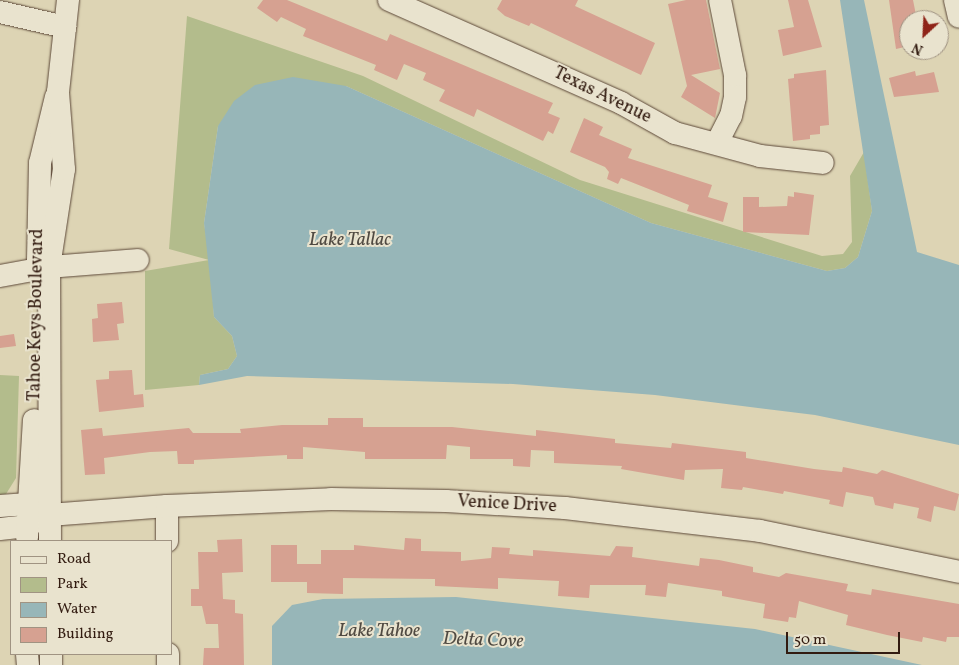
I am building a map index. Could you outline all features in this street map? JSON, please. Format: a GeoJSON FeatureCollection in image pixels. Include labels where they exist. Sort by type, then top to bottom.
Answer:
{"type":"FeatureCollection","features":[{"type":"Feature","properties":{"kind":"street","name":"Tahoe Keys Boulevard"},"geometry":{"type":"LineString","coordinates":[[50,540],[41,509],[43,268],[40,163],[47,120],[58,92],[68,0]]}},
{"type":"Feature","properties":{"kind":"street","name":"Texas Avenue"},"geometry":{"type":"LineString","coordinates":[[389,0],[621,102],[676,133],[760,156],[823,163]]}},
{"type":"Feature","properties":{"kind":"street"},"geometry":{"type":"LineString","coordinates":[[717,143],[731,116],[735,75],[720,0]]}},
{"type":"Feature","properties":{"kind":"street"},"geometry":{"type":"LineString","coordinates":[[955,0],[959,17]]}},
{"type":"Feature","properties":{"kind":"street"},"geometry":{"type":"LineString","coordinates":[[0,12],[65,26]]}},
{"type":"Feature","properties":{"kind":"street"},"geometry":{"type":"LineString","coordinates":[[0,276],[43,268],[138,260]]}},
{"type":"Feature","properties":{"kind":"street","name":"Venice Drive"},"geometry":{"type":"LineString","coordinates":[[0,506],[41,509],[331,499],[564,508],[760,531],[959,572]]}},
{"type":"Feature","properties":{"kind":"street"},"geometry":{"type":"LineString","coordinates":[[167,506],[167,540]]}},
{"type":"Feature","properties":{"kind":"street"},"geometry":{"type":"LineString","coordinates":[[0,529],[27,534],[41,509]]}},
{"type":"Feature","properties":{"kind":"green space"},"geometry":{"type":"Polygon","coordinates":[[[187,16],[363,76],[580,180],[822,256],[843,254],[852,242],[850,176],[864,152],[872,211],[858,257],[845,268],[827,271],[651,223],[346,86],[218,126],[204,223],[210,260],[214,317],[232,336],[237,356],[228,369],[200,375],[199,385],[145,390],[145,271],[209,260],[169,249],[187,16]]]}},
{"type":"Feature","properties":{"kind":"green space"},"geometry":{"type":"Polygon","coordinates":[[[0,375],[19,376],[16,478],[6,494],[0,495],[0,375]]]}},
{"type":"Feature","properties":{"kind":"water","name":"Lake Tallac"},"geometry":{"type":"Polygon","coordinates":[[[840,0],[864,0],[917,252],[959,265],[959,445],[815,415],[655,395],[513,384],[247,376],[199,385],[200,375],[228,369],[237,356],[232,336],[214,317],[204,223],[218,126],[234,101],[255,85],[293,77],[346,86],[651,223],[827,271],[845,268],[858,257],[872,211],[840,0]]]}},
{"type":"Feature","properties":{"kind":"water","name":"Lake Tahoe"},"geometry":{"type":"Polygon","coordinates":[[[456,597],[755,629],[922,665],[272,665],[272,626],[292,605],[323,599],[456,597]]]}},
{"type":"Feature","properties":{"kind":"building"},"geometry":{"type":"Polygon","coordinates":[[[263,0],[287,0],[387,41],[390,34],[553,103],[548,113],[560,118],[553,134],[548,131],[543,141],[477,109],[474,117],[439,101],[445,90],[423,80],[426,73],[404,64],[397,80],[374,70],[376,65],[303,36],[306,29],[281,17],[277,22],[257,8],[263,0]]]}},
{"type":"Feature","properties":{"kind":"building"},"geometry":{"type":"Polygon","coordinates":[[[502,0],[578,0],[575,6],[655,43],[641,75],[531,23],[529,26],[505,16],[497,9],[502,0]]]}},
{"type":"Feature","properties":{"kind":"building"},"geometry":{"type":"Polygon","coordinates":[[[686,0],[706,0],[720,69],[691,75],[720,93],[715,118],[681,97],[687,86],[668,4],[686,0]]]}},
{"type":"Feature","properties":{"kind":"building"},"geometry":{"type":"Polygon","coordinates":[[[788,0],[808,0],[822,47],[783,56],[778,30],[794,27],[788,0]]]}},
{"type":"Feature","properties":{"kind":"building"},"geometry":{"type":"Polygon","coordinates":[[[889,0],[913,0],[915,10],[899,10],[899,48],[896,49],[889,0]]]}},
{"type":"Feature","properties":{"kind":"building"},"geometry":{"type":"Polygon","coordinates":[[[826,70],[829,125],[820,126],[820,134],[810,135],[810,139],[793,141],[788,79],[794,78],[794,74],[826,70]]]}},
{"type":"Feature","properties":{"kind":"building"},"geometry":{"type":"Polygon","coordinates":[[[915,71],[916,76],[934,72],[939,92],[894,97],[889,78],[915,71]]]}},
{"type":"Feature","properties":{"kind":"building"},"geometry":{"type":"Polygon","coordinates":[[[584,118],[603,127],[599,135],[632,149],[628,158],[712,185],[708,197],[728,203],[723,222],[687,211],[689,205],[621,178],[618,184],[607,179],[609,172],[605,167],[570,152],[584,118]]]}},
{"type":"Feature","properties":{"kind":"building"},"geometry":{"type":"Polygon","coordinates":[[[794,192],[814,195],[809,235],[743,232],[743,197],[759,197],[759,207],[787,206],[788,196],[794,197],[794,192]]]}},
{"type":"Feature","properties":{"kind":"building"},"geometry":{"type":"Polygon","coordinates":[[[122,302],[124,323],[117,324],[119,340],[93,342],[92,319],[98,318],[97,304],[122,302]]]}},
{"type":"Feature","properties":{"kind":"building"},"geometry":{"type":"Polygon","coordinates":[[[14,334],[16,346],[0,348],[0,336],[14,334]]]}},
{"type":"Feature","properties":{"kind":"building"},"geometry":{"type":"Polygon","coordinates":[[[132,370],[134,395],[143,394],[144,407],[99,412],[96,380],[109,379],[109,371],[132,370]]]}},
{"type":"Feature","properties":{"kind":"building"},"geometry":{"type":"Polygon","coordinates":[[[328,418],[363,418],[363,427],[452,427],[536,436],[536,430],[615,439],[615,443],[671,448],[672,443],[746,452],[746,458],[814,469],[842,472],[843,467],[877,474],[882,470],[959,494],[955,511],[934,506],[931,522],[917,518],[919,508],[894,503],[893,509],[875,505],[873,497],[846,492],[843,507],[829,504],[830,500],[784,491],[783,494],[743,487],[742,490],[721,488],[723,469],[685,470],[684,480],[621,469],[622,466],[554,463],[554,451],[531,450],[530,467],[513,466],[513,459],[470,459],[470,447],[447,445],[446,459],[365,459],[365,452],[303,447],[303,459],[287,459],[287,455],[194,460],[194,464],[178,464],[177,451],[150,452],[104,458],[105,474],[85,475],[81,430],[102,428],[103,436],[189,428],[193,433],[241,433],[240,429],[282,425],[328,425],[328,418]]]}},
{"type":"Feature","properties":{"kind":"building"},"geometry":{"type":"Polygon","coordinates":[[[405,538],[421,539],[421,551],[461,552],[461,561],[491,558],[492,547],[510,548],[509,554],[533,556],[533,550],[610,556],[616,546],[633,547],[632,557],[699,566],[700,558],[719,560],[753,567],[753,572],[779,577],[786,573],[848,584],[846,591],[871,595],[872,589],[959,604],[959,637],[947,637],[946,642],[923,637],[922,642],[887,635],[846,625],[848,615],[799,601],[796,618],[789,617],[788,622],[763,618],[765,604],[722,596],[722,591],[668,583],[666,597],[645,595],[646,585],[590,585],[589,598],[558,596],[559,581],[498,578],[498,589],[435,586],[435,579],[343,578],[343,594],[307,593],[307,582],[271,582],[271,545],[297,545],[297,564],[321,564],[321,550],[354,550],[354,545],[404,550],[405,538]]]}},
{"type":"Feature","properties":{"kind":"building"},"geometry":{"type":"Polygon","coordinates":[[[242,539],[243,572],[222,573],[223,599],[235,600],[235,613],[243,614],[244,665],[203,665],[204,648],[219,648],[218,624],[206,624],[202,606],[191,606],[191,589],[199,589],[198,552],[218,552],[217,540],[242,539]]]}},
{"type":"Feature","properties":{"kind":"water label","name":"Delta Cove"},"geometry":{"type":"Point","coordinates":[483,641]}}]}
